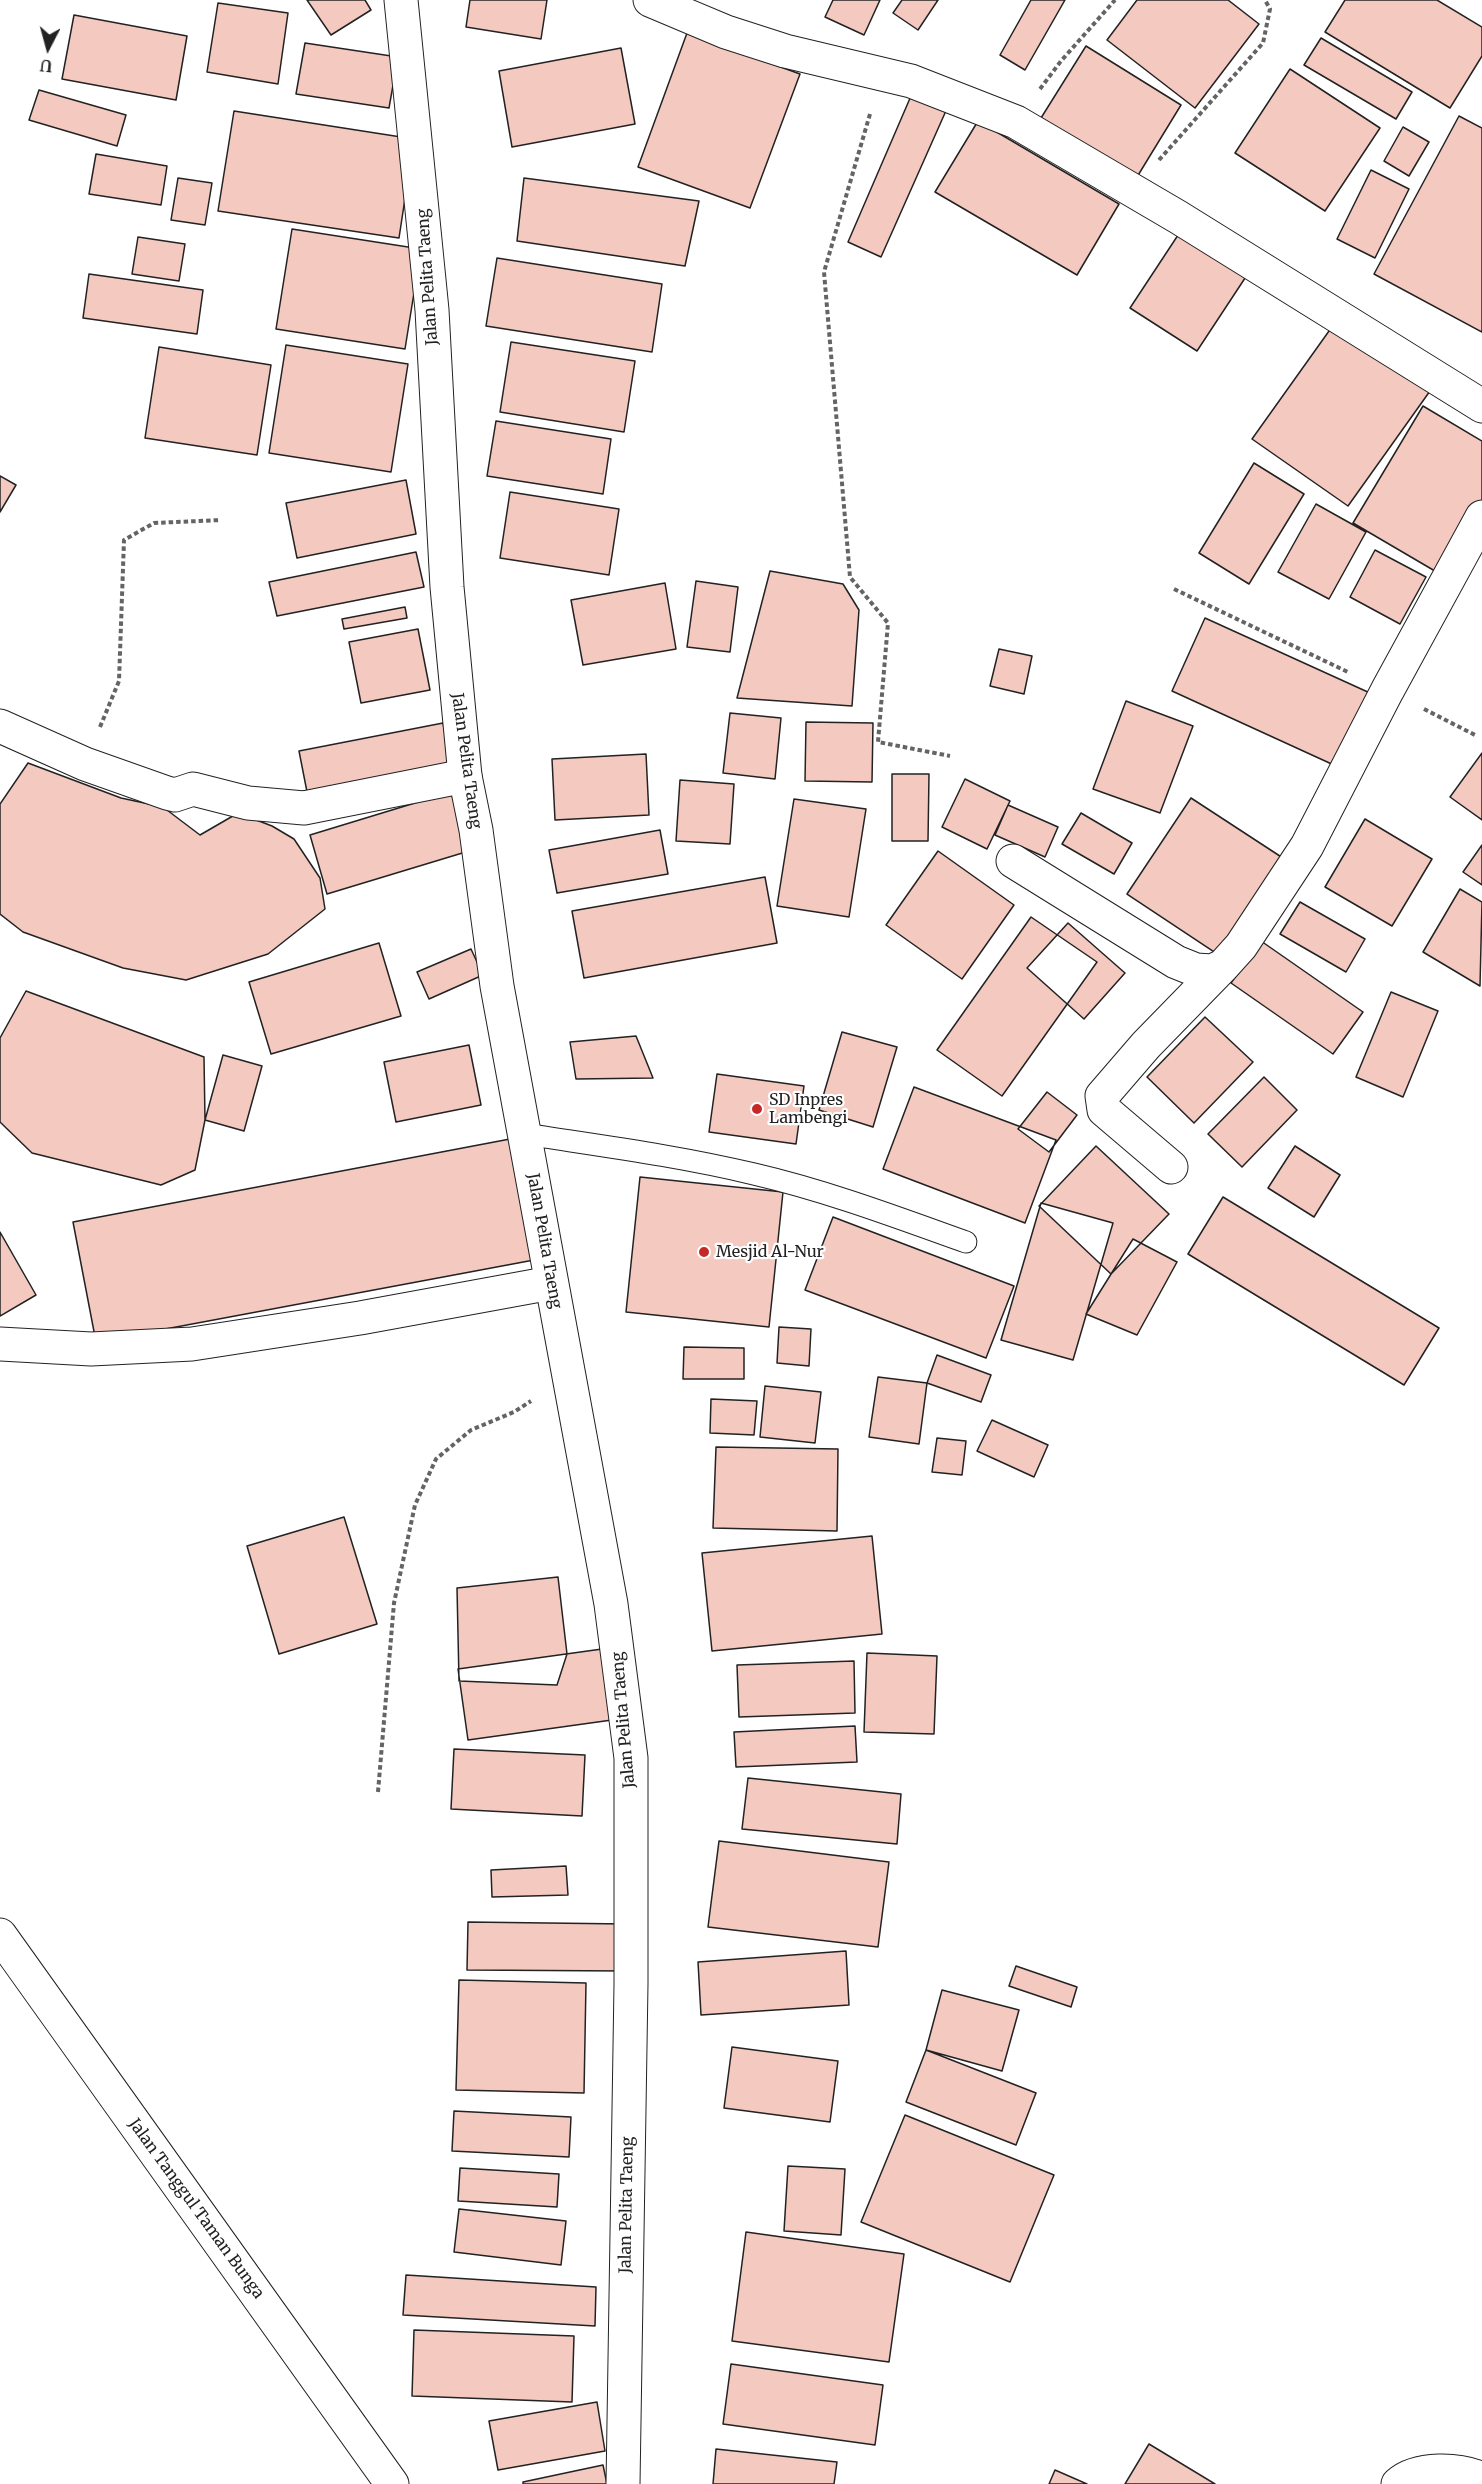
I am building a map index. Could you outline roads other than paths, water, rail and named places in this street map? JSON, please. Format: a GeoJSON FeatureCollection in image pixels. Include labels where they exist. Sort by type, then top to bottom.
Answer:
{"type":"FeatureCollection","features":[{"type":"Feature","properties":{"kind":"street","name":"Jalan Pelita Taeng"},"geometry":{"type":"LineString","coordinates":[[401,0],[431,299],[447,587],[465,776],[476,830],[497,986],[567,1378],[611,1604],[631,1758],[631,1984],[623,2484]]}},
{"type":"Feature","properties":{"kind":"street"},"geometry":{"type":"LineString","coordinates":[[650,0],[726,32],[785,51],[882,73],[941,91],[1016,122],[1131,192],[1178,217],[1482,406]]}},
{"type":"Feature","properties":{"kind":"street"},"geometry":{"type":"LineString","coordinates":[[1171,1167],[1104,1110],[1102,1096],[1146,1045],[1241,946],[1307,846],[1387,690],[1482,518]]}},
{"type":"Feature","properties":{"kind":"street"},"geometry":{"type":"LineString","coordinates":[[0,726],[85,764],[167,793],[180,794],[193,789],[249,803],[304,808],[465,776]]}},
{"type":"Feature","properties":{"kind":"street"},"geometry":{"type":"LineString","coordinates":[[1013,861],[1176,962],[1204,971],[1212,971],[1223,966]]}},
{"type":"Feature","properties":{"kind":"street"},"geometry":{"type":"LineString","coordinates":[[0,1344],[91,1349],[192,1344],[360,1318],[551,1283]]}},
{"type":"Feature","properties":{"kind":"street","name":"Jalan Tanggul Taman Bunga"},"geometry":{"type":"LineString","coordinates":[[0,1935],[392,2484]]}},
{"type":"Feature","properties":{"kind":"street"},"geometry":{"type":"LineString","coordinates":[[1398,2484],[1421,2472],[1472,2474],[1482,2479]]}},
{"type":"Feature","properties":{"kind":"lane"},"geometry":{"type":"LineString","coordinates":[[525,1134],[665,1156],[753,1173],[846,1198],[966,1242]]}},
{"type":"Feature","properties":{"kind":"place","name":"SD Inpres Lambengi"},"geometry":{"type":"Point","coordinates":[757,1109]}},
{"type":"Feature","properties":{"kind":"place","name":"Mesjid Al-Nur"},"geometry":{"type":"Point","coordinates":[704,1252]}}]}
